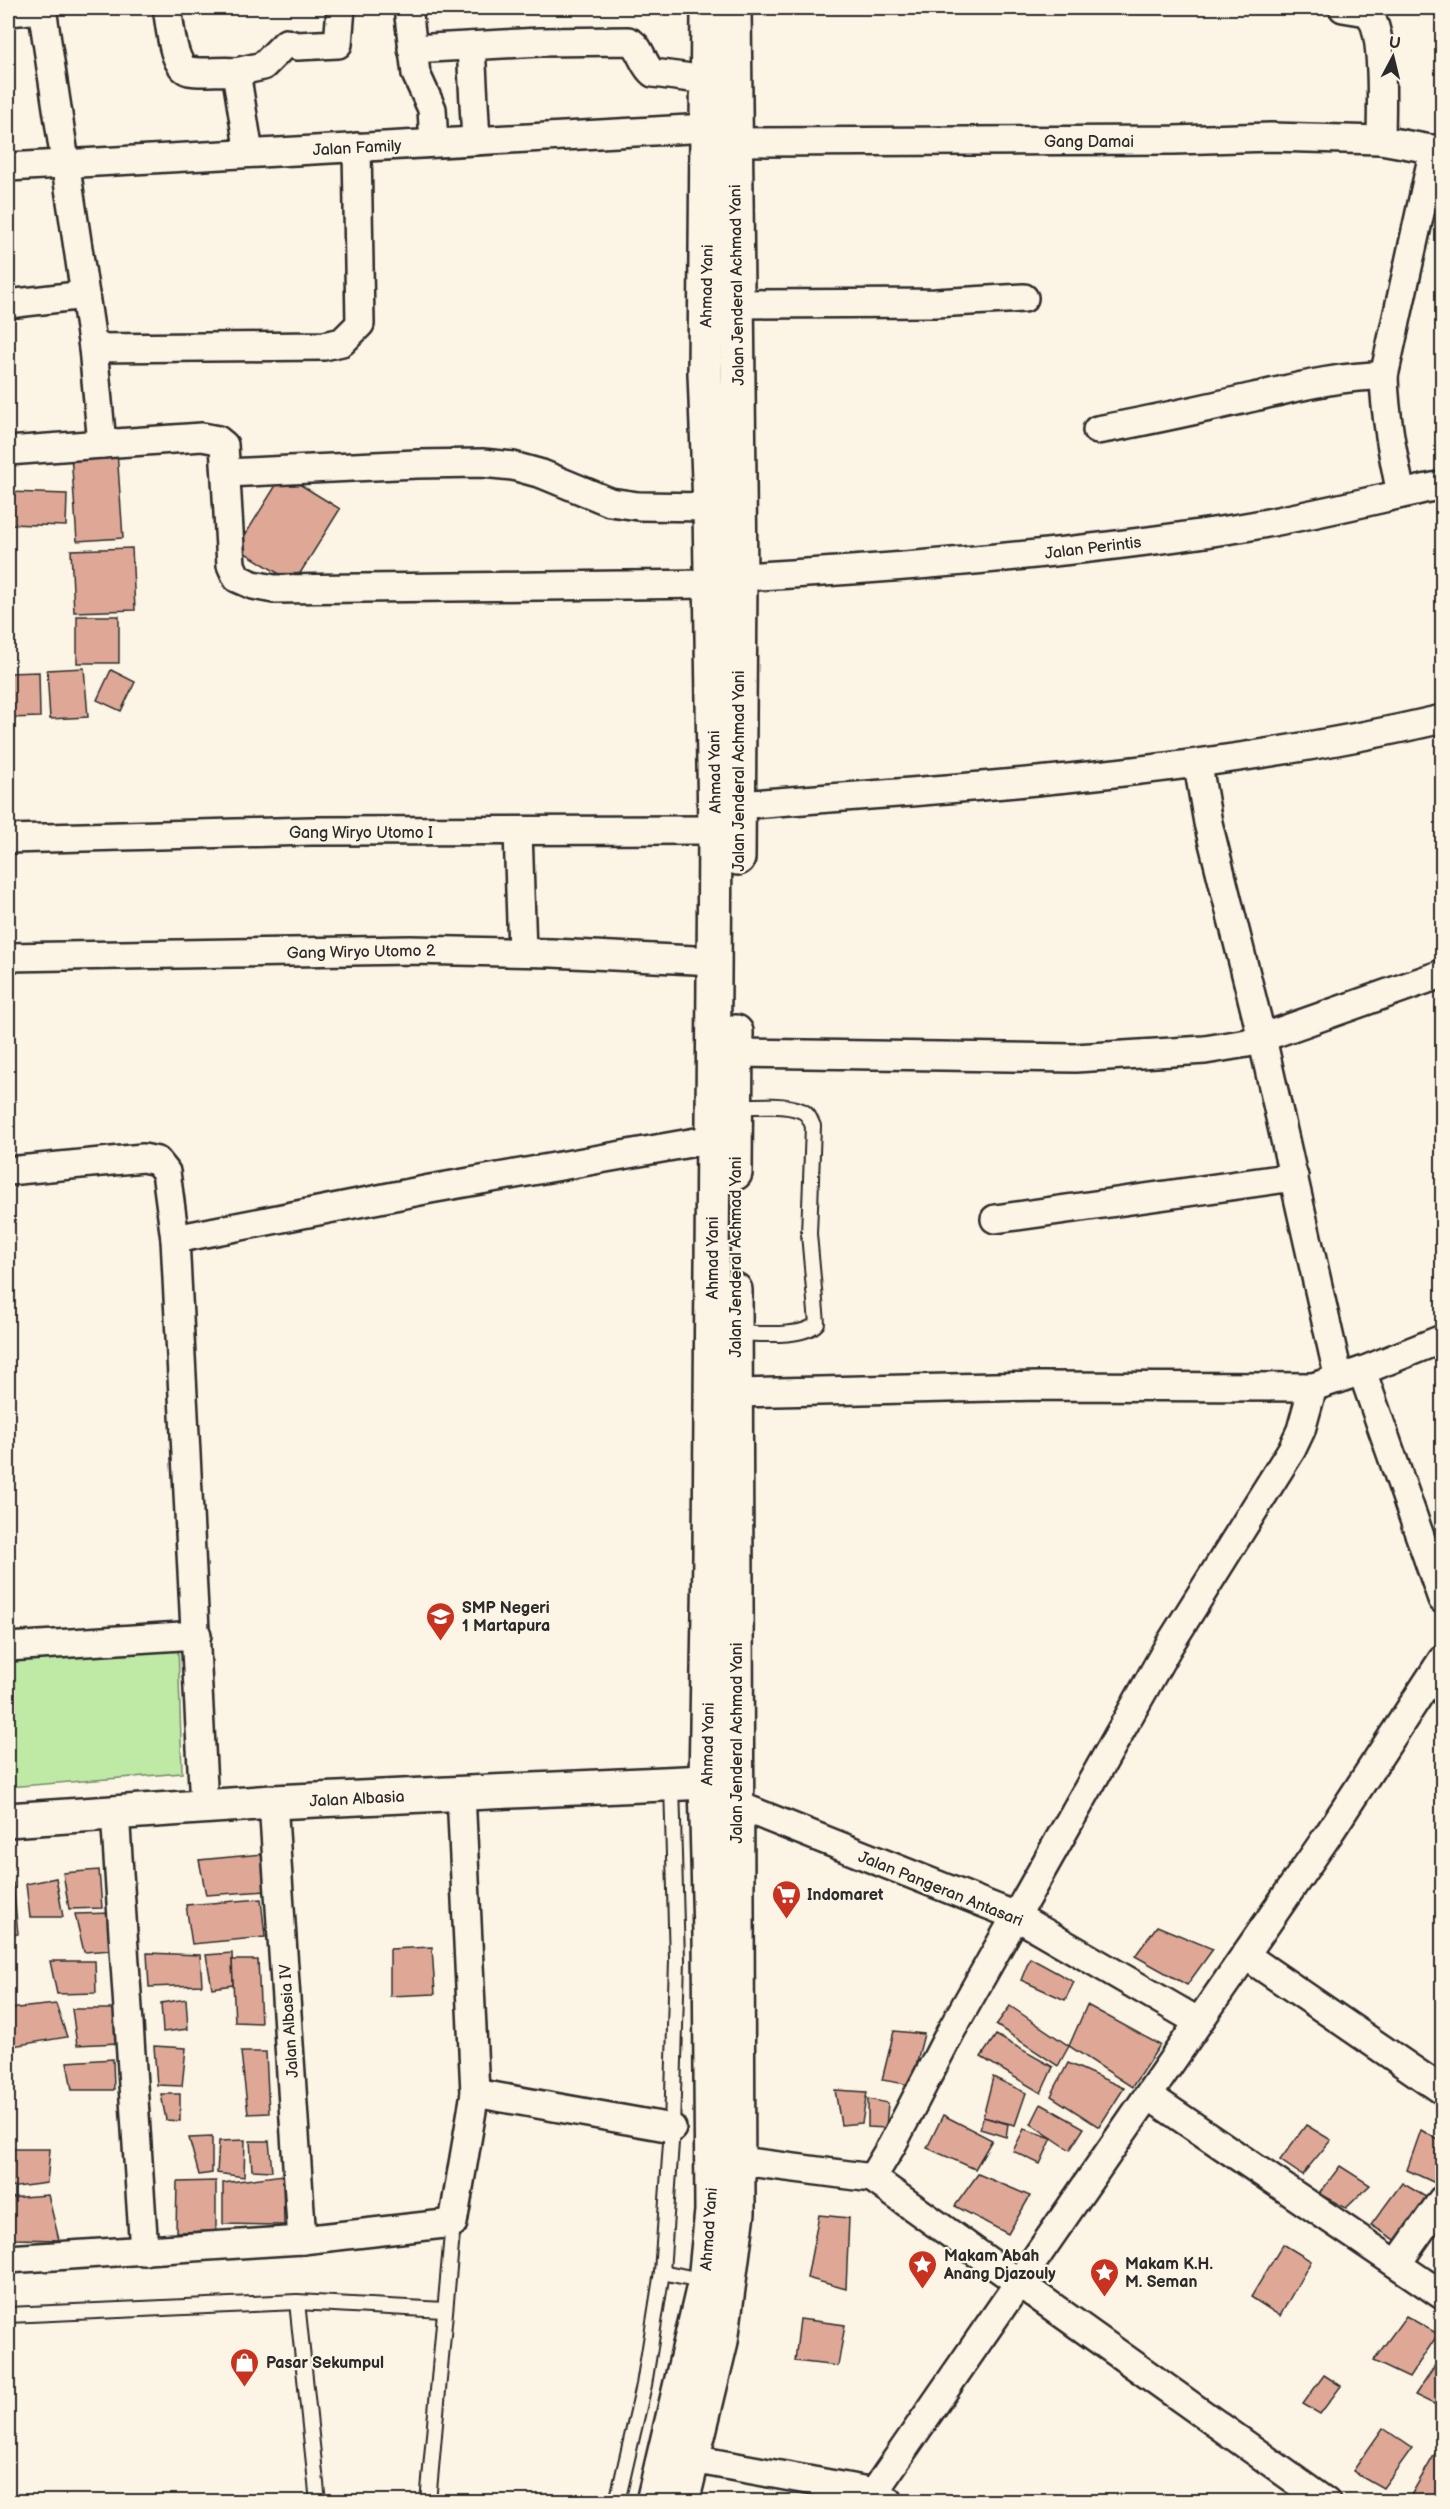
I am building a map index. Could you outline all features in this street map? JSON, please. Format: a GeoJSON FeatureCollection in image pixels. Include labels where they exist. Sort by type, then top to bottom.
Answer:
{"type":"FeatureCollection","features":[{"type":"Feature","properties":{"kind":"main road","name":"Ahmad Yani"},"geometry":{"type":"LineString","coordinates":[[708,8],[707,80],[721,135],[705,373],[723,417],[724,468],[710,507],[725,581],[715,830],[715,961],[720,1118],[706,1782],[694,1934],[724,2003]]}},
{"type":"Feature","properties":{"kind":"main road","name":"Jalan Jenderal Achmad Yani"},"geometry":{"type":"LineString","coordinates":[[723,417],[737,304],[721,135],[734,8]]}},
{"type":"Feature","properties":{"kind":"main road","name":"Jalan Jenderal Achmad Yani"},"geometry":{"type":"LineString","coordinates":[[682,2502],[721,2341],[738,2213],[740,2161],[724,2035],[736,1805],[735,1393],[734,1333],[720,1118],[736,1053],[738,805],[725,581],[724,468]]}},
{"type":"Feature","properties":{"kind":"main road","name":"Jalan Albasia"},"geometry":{"type":"LineString","coordinates":[[8,1820],[273,1802],[706,1782]]}},
{"type":"Feature","properties":{"kind":"main road","name":"Ahmad Yani"},"geometry":{"type":"LineString","coordinates":[[653,2502],[705,2281],[724,2035]]}},
{"type":"Feature","properties":{"kind":"street"},"geometry":{"type":"LineString","coordinates":[[8,12],[42,8],[93,348],[102,444],[8,451]]}},
{"type":"Feature","properties":{"kind":"street"},"geometry":{"type":"LineString","coordinates":[[166,8],[175,54],[180,65],[187,71],[236,72],[263,66],[286,43],[297,46],[338,44],[341,8]]}},
{"type":"Feature","properties":{"kind":"street"},"geometry":{"type":"LineString","coordinates":[[408,8],[416,74],[432,109],[434,143]]}},
{"type":"Feature","properties":{"kind":"street"},"geometry":{"type":"LineString","coordinates":[[1342,8],[1367,12],[1376,25],[1380,49],[1381,140]]}},
{"type":"Feature","properties":{"kind":"street"},"geometry":{"type":"LineString","coordinates":[[412,50],[540,42],[628,41],[636,45],[648,69],[653,73],[707,80]]}},
{"type":"Feature","properties":{"kind":"street"},"geometry":{"type":"LineString","coordinates":[[471,46],[476,141]]}},
{"type":"Feature","properties":{"kind":"street"},"geometry":{"type":"LineString","coordinates":[[236,72],[249,153]]}},
{"type":"Feature","properties":{"kind":"street","name":"Gang Damai"},"geometry":{"type":"LineString","coordinates":[[721,135],[1174,140],[1271,137],[1381,140],[1438,150]]}},
{"type":"Feature","properties":{"kind":"street","name":"Jalan Family"},"geometry":{"type":"LineString","coordinates":[[8,167],[476,141],[721,135]]}},
{"type":"Feature","properties":{"kind":"street"},"geometry":{"type":"LineString","coordinates":[[93,348],[324,346],[342,342],[360,324],[357,147]]}},
{"type":"Feature","properties":{"kind":"street"},"geometry":{"type":"LineString","coordinates":[[1401,494],[1384,400],[1384,376],[1438,150]]}},
{"type":"Feature","properties":{"kind":"street"},"geometry":{"type":"LineString","coordinates":[[8,304],[85,295]]}},
{"type":"Feature","properties":{"kind":"street"},"geometry":{"type":"LineString","coordinates":[[737,304],[935,303],[1024,298]]}},
{"type":"Feature","properties":{"kind":"street"},"geometry":{"type":"LineString","coordinates":[[1096,430],[1157,420],[1308,383],[1362,376],[1384,376]]}},
{"type":"Feature","properties":{"kind":"street","name":"Jalan Perintis"},"geometry":{"type":"LineString","coordinates":[[102,444],[210,438],[224,445],[231,566],[237,578],[274,590],[725,581],[975,562],[1236,528],[1443,485]]}},
{"type":"Feature","properties":{"kind":"street"},"geometry":{"type":"LineString","coordinates":[[227,473],[482,463],[513,466],[542,474],[609,502],[638,506],[710,507]]}},
{"type":"Feature","properties":{"kind":"street"},"geometry":{"type":"LineString","coordinates":[[738,805],[1198,765],[1366,737],[1443,719]]}},
{"type":"Feature","properties":{"kind":"street"},"geometry":{"type":"LineString","coordinates":[[1198,765],[1208,823],[1262,1038],[1294,1178],[1350,1375],[1443,1599]]}},
{"type":"Feature","properties":{"kind":"street","name":"Gang Wiryo Utomo I"},"geometry":{"type":"LineString","coordinates":[[8,839],[311,831],[715,830]]}},
{"type":"Feature","properties":{"kind":"street"},"geometry":{"type":"LineString","coordinates":[[518,831],[522,952]]}},
{"type":"Feature","properties":{"kind":"street","name":"Gang Wiryo Utomo 2"},"geometry":{"type":"LineString","coordinates":[[8,957],[410,950],[522,952],[715,961]]}},
{"type":"Feature","properties":{"kind":"street"},"geometry":{"type":"LineString","coordinates":[[736,1053],[1075,1058],[1205,1050],[1247,1043],[1443,974]]}},
{"type":"Feature","properties":{"kind":"street"},"geometry":{"type":"LineString","coordinates":[[175,1239],[430,1189],[720,1118]]}},
{"type":"Feature","properties":{"kind":"street"},"geometry":{"type":"LineString","coordinates":[[8,1171],[143,1158],[157,1161],[166,1172],[175,1239],[204,1806]]}},
{"type":"Feature","properties":{"kind":"street"},"geometry":{"type":"LineString","coordinates":[[995,1219],[1294,1178]]}},
{"type":"Feature","properties":{"kind":"street"},"geometry":{"type":"LineString","coordinates":[[735,1393],[1038,1386],[1313,1387],[1443,1339]]}},
{"type":"Feature","properties":{"kind":"street"},"geometry":{"type":"LineString","coordinates":[[872,2178],[1168,1647],[1292,1449],[1301,1430],[1313,1387]]}},
{"type":"Feature","properties":{"kind":"street"},"geometry":{"type":"LineString","coordinates":[[8,1647],[197,1635]]}},
{"type":"Feature","properties":{"kind":"street"},"geometry":{"type":"LineString","coordinates":[[692,2459],[882,2497],[1019,2285],[1200,2022],[1443,1660]]}},
{"type":"Feature","properties":{"kind":"street"},"geometry":{"type":"LineString","coordinates":[[8,2259],[302,2240],[453,2223],[475,2093],[461,1793]]}},
{"type":"Feature","properties":{"kind":"street","name":"Jalan Albasia IV"},"geometry":{"type":"LineString","coordinates":[[273,1802],[302,2240]]}},
{"type":"Feature","properties":{"kind":"street","name":"Jalan Pangeran Antasari"},"geometry":{"type":"LineString","coordinates":[[736,1805],[1016,1916],[1200,2022]]}},
{"type":"Feature","properties":{"kind":"street"},"geometry":{"type":"LineString","coordinates":[[115,1812],[144,2252]]}},
{"type":"Feature","properties":{"kind":"street"},"geometry":{"type":"LineString","coordinates":[[1245,1955],[1443,2090]]}},
{"type":"Feature","properties":{"kind":"street"},"geometry":{"type":"LineString","coordinates":[[475,2093],[672,2128]]}},
{"type":"Feature","properties":{"kind":"street"},"geometry":{"type":"LineString","coordinates":[[1149,2096],[1443,2295]]}},
{"type":"Feature","properties":{"kind":"street"},"geometry":{"type":"LineString","coordinates":[[740,2161],[872,2178],[1326,2502]]}},
{"type":"Feature","properties":{"kind":"street"},"geometry":{"type":"LineString","coordinates":[[1397,2264],[1443,2200]]}},
{"type":"Feature","properties":{"kind":"lane"},"geometry":{"type":"LineString","coordinates":[[720,1118],[776,1107],[801,1110],[809,1116],[813,1126],[809,1234],[817,1323],[811,1330],[798,1333],[734,1333]]}},
{"type":"Feature","properties":{"kind":"lane"},"geometry":{"type":"LineString","coordinates":[[617,2502],[644,2385],[662,2272],[672,2128],[694,1934],[672,1785]]}},
{"type":"Feature","properties":{"kind":"lane"},"geometry":{"type":"LineString","coordinates":[[428,2502],[453,2223]]}},
{"type":"Feature","properties":{"kind":"lane"},"geometry":{"type":"LineString","coordinates":[[662,2272],[705,2281]]}},
{"type":"Feature","properties":{"kind":"lane"},"geometry":{"type":"LineString","coordinates":[[8,2315],[297,2302],[444,2310]]}},
{"type":"Feature","properties":{"kind":"lane"},"geometry":{"type":"LineString","coordinates":[[297,2302],[318,2502]]}},
{"type":"Feature","properties":{"kind":"green space"},"geometry":{"type":"Polygon","coordinates":[[[178,1646],[182,1773],[8,1787],[8,1660],[178,1646]]]}},
{"type":"Feature","properties":{"kind":"building"},"geometry":{"type":"Polygon","coordinates":[[[117,451],[123,538],[77,541],[71,454],[117,451]]]}},
{"type":"Feature","properties":{"kind":"building"},"geometry":{"type":"Polygon","coordinates":[[[283,474],[340,509],[294,583],[237,548],[283,474]]]}},
{"type":"Feature","properties":{"kind":"building"},"geometry":{"type":"Polygon","coordinates":[[[8,492],[67,494],[66,526],[8,524],[8,492]]]}},
{"type":"Feature","properties":{"kind":"building"},"geometry":{"type":"Polygon","coordinates":[[[132,548],[135,610],[74,612],[71,550],[132,548]]]}},
{"type":"Feature","properties":{"kind":"building"},"geometry":{"type":"Polygon","coordinates":[[[77,616],[119,616],[119,663],[77,663],[77,616]]]}},
{"type":"Feature","properties":{"kind":"building"},"geometry":{"type":"Polygon","coordinates":[[[84,668],[88,717],[50,719],[47,670],[84,668]]]}},
{"type":"Feature","properties":{"kind":"building"},"geometry":{"type":"Polygon","coordinates":[[[111,670],[135,682],[121,711],[97,700],[111,670]]]}},
{"type":"Feature","properties":{"kind":"building"},"geometry":{"type":"Polygon","coordinates":[[[39,672],[40,717],[8,718],[8,673],[39,672]]]}},
{"type":"Feature","properties":{"kind":"building"},"geometry":{"type":"Polygon","coordinates":[[[262,1854],[267,1891],[206,1895],[199,1860],[262,1854]]]}},
{"type":"Feature","properties":{"kind":"building"},"geometry":{"type":"Polygon","coordinates":[[[99,1870],[102,1908],[69,1909],[63,1873],[99,1870]]]}},
{"type":"Feature","properties":{"kind":"building"},"geometry":{"type":"Polygon","coordinates":[[[56,1878],[63,1917],[30,1917],[26,1884],[56,1878]]]}},
{"type":"Feature","properties":{"kind":"building"},"geometry":{"type":"Polygon","coordinates":[[[8,1883],[13,1883],[18,1934],[8,1936],[8,1883]]]}},
{"type":"Feature","properties":{"kind":"building"},"geometry":{"type":"Polygon","coordinates":[[[261,1899],[265,1937],[192,1944],[186,1905],[261,1899]]]}},
{"type":"Feature","properties":{"kind":"building"},"geometry":{"type":"Polygon","coordinates":[[[113,1913],[112,1950],[84,1952],[75,1914],[113,1913]]]}},
{"type":"Feature","properties":{"kind":"building"},"geometry":{"type":"Polygon","coordinates":[[[1157,1926],[1213,1949],[1187,1985],[1135,1956],[1157,1926]]]}},
{"type":"Feature","properties":{"kind":"building"},"geometry":{"type":"Polygon","coordinates":[[[432,1947],[435,1994],[390,1996],[390,1949],[432,1947]]]}},
{"type":"Feature","properties":{"kind":"building"},"geometry":{"type":"Polygon","coordinates":[[[147,1953],[200,1955],[202,1985],[149,1987],[147,1953]]]}},
{"type":"Feature","properties":{"kind":"building"},"geometry":{"type":"Polygon","coordinates":[[[232,1953],[233,1985],[212,1988],[206,1955],[232,1953]]]}},
{"type":"Feature","properties":{"kind":"building"},"geometry":{"type":"Polygon","coordinates":[[[1030,1958],[1074,1982],[1065,2000],[1021,1980],[1030,1958]]]}},
{"type":"Feature","properties":{"kind":"building"},"geometry":{"type":"Polygon","coordinates":[[[232,1960],[258,1960],[261,2023],[235,2022],[232,1960]]]}},
{"type":"Feature","properties":{"kind":"building"},"geometry":{"type":"Polygon","coordinates":[[[50,1961],[95,1961],[96,1993],[57,1994],[50,1961]]]}},
{"type":"Feature","properties":{"kind":"building"},"geometry":{"type":"Polygon","coordinates":[[[186,1999],[188,2029],[163,2032],[161,2003],[186,1999]]]}},
{"type":"Feature","properties":{"kind":"building"},"geometry":{"type":"Polygon","coordinates":[[[56,2004],[67,2037],[13,2046],[8,2009],[56,2004]]]}},
{"type":"Feature","properties":{"kind":"building"},"geometry":{"type":"Polygon","coordinates":[[[1087,2005],[1160,2045],[1132,2087],[1069,2046],[1087,2005]]]}},
{"type":"Feature","properties":{"kind":"building"},"geometry":{"type":"Polygon","coordinates":[[[1010,2006],[1069,2046],[1058,2066],[996,2025],[1010,2006]]]}},
{"type":"Feature","properties":{"kind":"building"},"geometry":{"type":"Polygon","coordinates":[[[72,2009],[115,2009],[118,2043],[77,2045],[72,2009]]]}},
{"type":"Feature","properties":{"kind":"building"},"geometry":{"type":"Polygon","coordinates":[[[894,2031],[924,2034],[911,2085],[882,2080],[894,2031]]]}},
{"type":"Feature","properties":{"kind":"building"},"geometry":{"type":"Polygon","coordinates":[[[996,2035],[1053,2067],[1041,2093],[981,2057],[996,2035]]]}},
{"type":"Feature","properties":{"kind":"building"},"geometry":{"type":"Polygon","coordinates":[[[154,2046],[186,2048],[182,2086],[157,2085],[154,2046]]]}},
{"type":"Feature","properties":{"kind":"building"},"geometry":{"type":"Polygon","coordinates":[[[241,2052],[266,2052],[269,2113],[248,2114],[241,2052]]]}},
{"type":"Feature","properties":{"kind":"building"},"geometry":{"type":"Polygon","coordinates":[[[113,2059],[114,2090],[72,2090],[67,2062],[113,2059]]]}},
{"type":"Feature","properties":{"kind":"building"},"geometry":{"type":"Polygon","coordinates":[[[1068,2063],[1124,2088],[1099,2127],[1051,2096],[1068,2063]]]}},
{"type":"Feature","properties":{"kind":"building"},"geometry":{"type":"Polygon","coordinates":[[[993,2077],[1026,2093],[1015,2125],[983,2117],[993,2077]]]}},
{"type":"Feature","properties":{"kind":"building"},"geometry":{"type":"Polygon","coordinates":[[[835,2090],[867,2092],[862,2123],[841,2125],[835,2090]]]}},
{"type":"Feature","properties":{"kind":"building"},"geometry":{"type":"Polygon","coordinates":[[[161,2094],[180,2094],[180,2121],[166,2120],[161,2094]]]}},
{"type":"Feature","properties":{"kind":"building"},"geometry":{"type":"Polygon","coordinates":[[[868,2099],[888,2103],[886,2128],[868,2127],[868,2099]]]}},
{"type":"Feature","properties":{"kind":"building"},"geometry":{"type":"Polygon","coordinates":[[[1041,2104],[1084,2128],[1070,2150],[1031,2124],[1041,2104]]]}},
{"type":"Feature","properties":{"kind":"building"},"geometry":{"type":"Polygon","coordinates":[[[943,2115],[992,2140],[975,2169],[927,2148],[943,2115]]]}},
{"type":"Feature","properties":{"kind":"building"},"geometry":{"type":"Polygon","coordinates":[[[983,2117],[1008,2124],[1006,2137],[980,2129],[983,2117]]]}},
{"type":"Feature","properties":{"kind":"building"},"geometry":{"type":"Polygon","coordinates":[[[1306,2125],[1331,2140],[1302,2175],[1280,2160],[1306,2125]]]}},
{"type":"Feature","properties":{"kind":"building"},"geometry":{"type":"Polygon","coordinates":[[[1024,2129],[1052,2138],[1040,2164],[1013,2151],[1024,2129]]]}},
{"type":"Feature","properties":{"kind":"building"},"geometry":{"type":"Polygon","coordinates":[[[1421,2130],[1442,2142],[1442,2186],[1407,2170],[1421,2130]]]}},
{"type":"Feature","properties":{"kind":"building"},"geometry":{"type":"Polygon","coordinates":[[[212,2137],[212,2173],[199,2175],[189,2138],[212,2137]]]}},
{"type":"Feature","properties":{"kind":"building"},"geometry":{"type":"Polygon","coordinates":[[[245,2140],[244,2177],[217,2173],[219,2141],[245,2140]]]}},
{"type":"Feature","properties":{"kind":"building"},"geometry":{"type":"Polygon","coordinates":[[[250,2141],[269,2141],[272,2171],[252,2170],[250,2141]]]}},
{"type":"Feature","properties":{"kind":"building"},"geometry":{"type":"Polygon","coordinates":[[[8,2149],[50,2149],[47,2183],[9,2188],[8,2149]]]}},
{"type":"Feature","properties":{"kind":"building"},"geometry":{"type":"Polygon","coordinates":[[[1340,2166],[1370,2185],[1346,2208],[1319,2194],[1340,2166]]]}},
{"type":"Feature","properties":{"kind":"building"},"geometry":{"type":"Polygon","coordinates":[[[978,2174],[1030,2196],[1008,2234],[955,2206],[978,2174]]]}},
{"type":"Feature","properties":{"kind":"building"},"geometry":{"type":"Polygon","coordinates":[[[283,2175],[284,2225],[223,2224],[223,2183],[283,2175]]]}},
{"type":"Feature","properties":{"kind":"building"},"geometry":{"type":"Polygon","coordinates":[[[216,2181],[216,2231],[176,2232],[177,2182],[216,2181]]]}},
{"type":"Feature","properties":{"kind":"building"},"geometry":{"type":"Polygon","coordinates":[[[1402,2183],[1431,2200],[1402,2244],[1371,2225],[1402,2183]]]}},
{"type":"Feature","properties":{"kind":"building"},"geometry":{"type":"Polygon","coordinates":[[[48,2195],[59,2240],[14,2239],[9,2198],[48,2195]]]}},
{"type":"Feature","properties":{"kind":"building"},"geometry":{"type":"Polygon","coordinates":[[[819,2215],[849,2218],[846,2289],[807,2278],[819,2215]]]}},
{"type":"Feature","properties":{"kind":"building"},"geometry":{"type":"Polygon","coordinates":[[[1283,2244],[1311,2261],[1280,2316],[1251,2297],[1283,2244]]]}},
{"type":"Feature","properties":{"kind":"building"},"geometry":{"type":"Polygon","coordinates":[[[1406,2316],[1438,2334],[1409,2378],[1373,2361],[1406,2316]]]}},
{"type":"Feature","properties":{"kind":"building"},"geometry":{"type":"Polygon","coordinates":[[[800,2319],[845,2325],[838,2366],[795,2361],[800,2319]]]}},
{"type":"Feature","properties":{"kind":"building"},"geometry":{"type":"Polygon","coordinates":[[[1442,2355],[1442,2408],[1415,2395],[1442,2355]]]}},
{"type":"Feature","properties":{"kind":"building"},"geometry":{"type":"Polygon","coordinates":[[[1324,2375],[1341,2386],[1320,2414],[1303,2404],[1324,2375]]]}},
{"type":"Feature","properties":{"kind":"building"},"geometry":{"type":"Polygon","coordinates":[[[1383,2428],[1412,2448],[1383,2488],[1353,2471],[1383,2428]]]}},
{"type":"Feature","properties":{"kind":"building"},"geometry":{"type":"Polygon","coordinates":[[[1436,2452],[1442,2456],[1442,2502],[1407,2502],[1436,2452]]]}},
{"type":"Feature","properties":{"kind":"place","name":"SMP Negeri 1 Martapura"},"geometry":{"type":"Point","coordinates":[441,1642]}},
{"type":"Feature","properties":{"kind":"place","name":"Indomaret"},"geometry":{"type":"Point","coordinates":[786,1920]}},
{"type":"Feature","properties":{"kind":"place","name":"Makam Abah Anang Djazouly"},"geometry":{"type":"Point","coordinates":[923,2290]}},
{"type":"Feature","properties":{"kind":"place","name":"Makam K.H. M. Seman"},"geometry":{"type":"Point","coordinates":[1104,2298]}},
{"type":"Feature","properties":{"kind":"place","name":"Pasar Sekumpul"},"geometry":{"type":"Point","coordinates":[245,2388]}}]}
